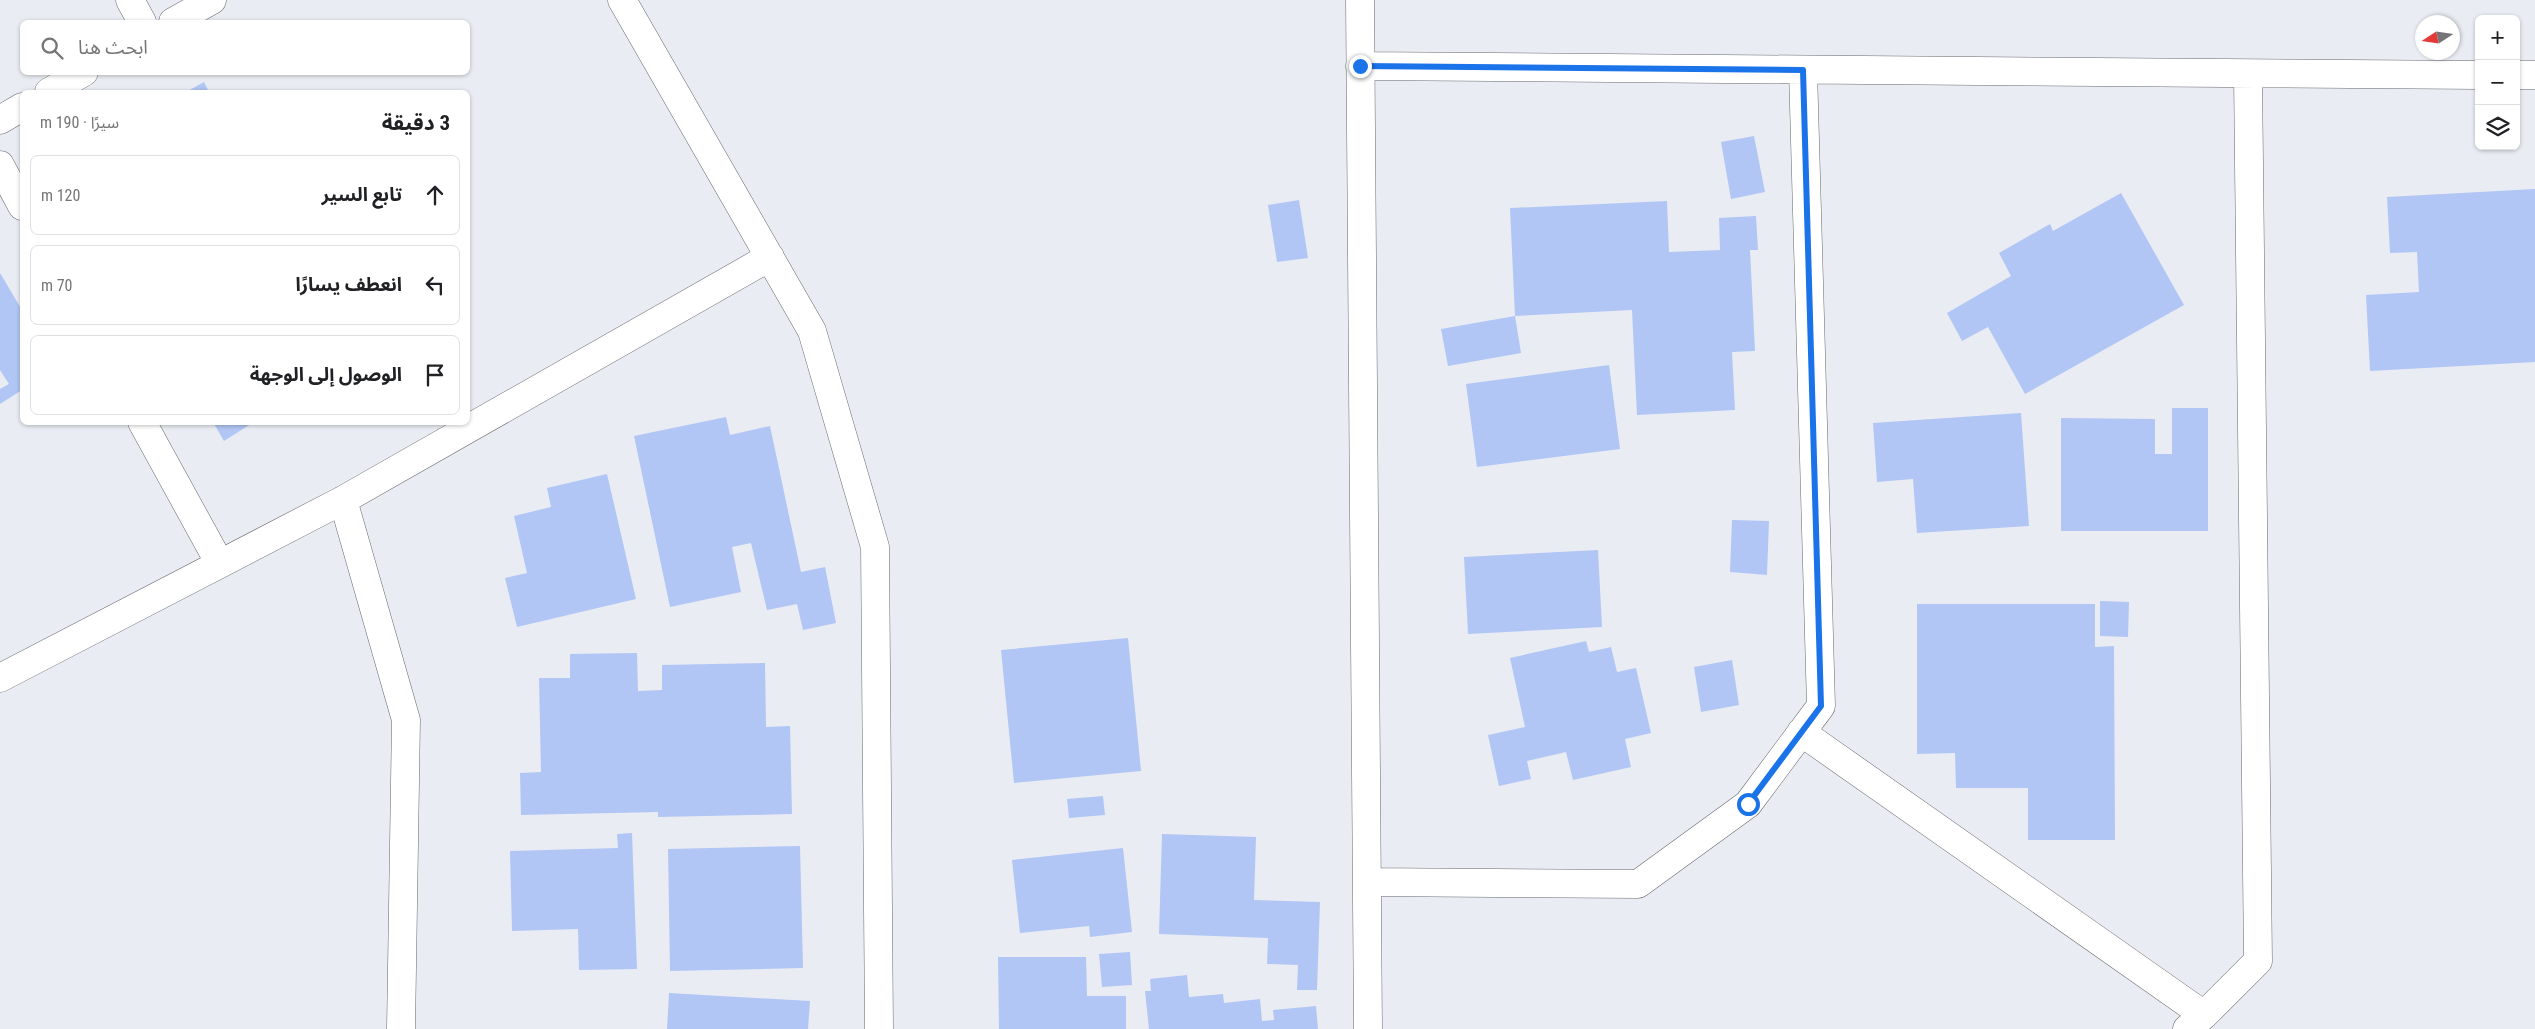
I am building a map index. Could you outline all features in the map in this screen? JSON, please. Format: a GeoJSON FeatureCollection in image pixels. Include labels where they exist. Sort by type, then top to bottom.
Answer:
{"type":"FeatureCollection","features":[{"type":"Feature","properties":{"kind":"street"},"geometry":{"type":"LineString","coordinates":[[130,0],[141,20]]}},
{"type":"Feature","properties":{"kind":"street"},"geometry":{"type":"LineString","coordinates":[[177,20],[212,0]]}},
{"type":"Feature","properties":{"kind":"street"},"geometry":{"type":"LineString","coordinates":[[622,0],[812,331],[875,547],[879,1029]]}},
{"type":"Feature","properties":{"kind":"street"},"geometry":{"type":"LineString","coordinates":[[1360,0],[1368,1029]]}},
{"type":"Feature","properties":{"kind":"street"},"geometry":{"type":"LineString","coordinates":[[1360,66],[2248,75],[2475,75]]}},
{"type":"Feature","properties":{"kind":"street"},"geometry":{"type":"LineString","coordinates":[[1367,882],[1638,884],[1748,804],[1821,706],[1803,70]]}},
{"type":"Feature","properties":{"kind":"street"},"geometry":{"type":"LineString","coordinates":[[52,90],[79,75]]}},
{"type":"Feature","properties":{"kind":"street"},"geometry":{"type":"LineString","coordinates":[[1801,732],[2196,1022],[2258,961],[2248,75]]}},
{"type":"Feature","properties":{"kind":"street"},"geometry":{"type":"LineString","coordinates":[[2520,75],[2535,75]]}},
{"type":"Feature","properties":{"kind":"street"},"geometry":{"type":"LineString","coordinates":[[0,120],[20,108]]}},
{"type":"Feature","properties":{"kind":"street"},"geometry":{"type":"LineString","coordinates":[[0,165],[20,202]]}},
{"type":"Feature","properties":{"kind":"street"},"geometry":{"type":"LineString","coordinates":[[0,678],[343,500],[770,257]]}},
{"type":"Feature","properties":{"kind":"street"},"geometry":{"type":"LineString","coordinates":[[144,425],[220,564]]}},
{"type":"Feature","properties":{"kind":"street"},"geometry":{"type":"LineString","coordinates":[[343,500],[406,720],[401,1029]]}},
{"type":"Feature","properties":{"kind":"building"},"geometry":{"type":"Polygon","coordinates":[[[204,82],[208,90],[190,90],[204,82]]]}},
{"type":"Feature","properties":{"kind":"building"},"geometry":{"type":"Polygon","coordinates":[[[1754,136],[1765,192],[1731,199],[1721,142],[1754,136]]]}},
{"type":"Feature","properties":{"kind":"building"},"geometry":{"type":"Polygon","coordinates":[[[2535,189],[2535,362],[2370,371],[2366,295],[2419,292],[2417,252],[2390,253],[2387,197],[2535,189]]]}},
{"type":"Feature","properties":{"kind":"building"},"geometry":{"type":"Polygon","coordinates":[[[2121,193],[2184,305],[2025,394],[1988,327],[1962,341],[1947,313],[2011,276],[1999,253],[2050,224],[2053,231],[2121,193]]]}},
{"type":"Feature","properties":{"kind":"building"},"geometry":{"type":"Polygon","coordinates":[[[1299,200],[1308,258],[1277,262],[1268,205],[1299,200]]]}},
{"type":"Feature","properties":{"kind":"building"},"geometry":{"type":"Polygon","coordinates":[[[1667,201],[1669,252],[1720,250],[1719,218],[1756,216],[1758,250],[1750,250],[1755,351],[1732,352],[1735,410],[1637,415],[1632,310],[1515,316],[1510,208],[1667,201]]]}},
{"type":"Feature","properties":{"kind":"building"},"geometry":{"type":"Polygon","coordinates":[[[0,273],[20,307],[20,391],[0,404],[0,389],[9,384],[0,370],[0,273]]]}},
{"type":"Feature","properties":{"kind":"building"},"geometry":{"type":"Polygon","coordinates":[[[1515,316],[1521,353],[1448,366],[1441,329],[1515,316]]]}},
{"type":"Feature","properties":{"kind":"building"},"geometry":{"type":"Polygon","coordinates":[[[1609,365],[1620,449],[1477,467],[1466,384],[1609,365]]]}},
{"type":"Feature","properties":{"kind":"building"},"geometry":{"type":"Polygon","coordinates":[[[2172,408],[2208,408],[2208,531],[2061,531],[2061,418],[2155,419],[2155,454],[2172,454],[2172,408]]]}},
{"type":"Feature","properties":{"kind":"building"},"geometry":{"type":"Polygon","coordinates":[[[2021,413],[2029,526],[1917,533],[1913,479],[1877,482],[1873,423],[2021,413]]]}},
{"type":"Feature","properties":{"kind":"building"},"geometry":{"type":"Polygon","coordinates":[[[726,417],[730,435],[770,426],[801,572],[825,567],[836,623],[803,630],[797,604],[767,610],[751,543],[732,547],[741,592],[670,607],[634,436],[726,417]]]}},
{"type":"Feature","properties":{"kind":"building"},"geometry":{"type":"Polygon","coordinates":[[[215,425],[249,425],[224,441],[215,425]]]}},
{"type":"Feature","properties":{"kind":"building"},"geometry":{"type":"Polygon","coordinates":[[[607,474],[636,599],[517,627],[505,578],[527,573],[514,516],[551,507],[547,488],[607,474]]]}},
{"type":"Feature","properties":{"kind":"building"},"geometry":{"type":"Polygon","coordinates":[[[1732,520],[1769,521],[1767,575],[1730,572],[1732,520]]]}},
{"type":"Feature","properties":{"kind":"building"},"geometry":{"type":"Polygon","coordinates":[[[1598,550],[1602,627],[1468,634],[1464,557],[1598,550]]]}},
{"type":"Feature","properties":{"kind":"building"},"geometry":{"type":"Polygon","coordinates":[[[2100,601],[2129,602],[2128,637],[2100,636],[2100,601]]]}},
{"type":"Feature","properties":{"kind":"building"},"geometry":{"type":"Polygon","coordinates":[[[1917,604],[2095,604],[2095,647],[2114,646],[2115,840],[2028,840],[2028,788],[1956,788],[1955,753],[1917,754],[1917,604]]]}},
{"type":"Feature","properties":{"kind":"building"},"geometry":{"type":"Polygon","coordinates":[[[1128,638],[1141,771],[1014,783],[1001,650],[1128,638]]]}},
{"type":"Feature","properties":{"kind":"building"},"geometry":{"type":"Polygon","coordinates":[[[1586,641],[1589,652],[1611,647],[1617,672],[1636,668],[1651,733],[1625,739],[1631,767],[1573,780],[1566,752],[1527,761],[1531,779],[1499,786],[1488,735],[1525,727],[1510,658],[1586,641]]]}},
{"type":"Feature","properties":{"kind":"building"},"geometry":{"type":"Polygon","coordinates":[[[637,653],[638,691],[662,690],[662,665],[765,663],[766,727],[790,726],[792,814],[658,817],[658,812],[521,815],[520,773],[541,772],[539,678],[570,678],[570,654],[637,653]]]}},
{"type":"Feature","properties":{"kind":"building"},"geometry":{"type":"Polygon","coordinates":[[[1732,660],[1739,705],[1701,712],[1694,667],[1732,660]]]}},
{"type":"Feature","properties":{"kind":"building"},"geometry":{"type":"Polygon","coordinates":[[[1103,796],[1105,815],[1069,818],[1067,799],[1103,796]]]}},
{"type":"Feature","properties":{"kind":"building"},"geometry":{"type":"Polygon","coordinates":[[[632,833],[637,969],[579,970],[578,929],[512,931],[510,851],[618,848],[617,834],[632,833]]]}},
{"type":"Feature","properties":{"kind":"building"},"geometry":{"type":"Polygon","coordinates":[[[1162,834],[1256,837],[1254,900],[1320,902],[1317,990],[1297,990],[1298,965],[1267,964],[1268,938],[1159,934],[1162,834]]]}},
{"type":"Feature","properties":{"kind":"building"},"geometry":{"type":"Polygon","coordinates":[[[800,846],[803,968],[670,971],[668,849],[800,846]]]}},
{"type":"Feature","properties":{"kind":"building"},"geometry":{"type":"Polygon","coordinates":[[[1123,848],[1132,932],[1090,937],[1089,926],[1020,933],[1012,860],[1123,848]]]}},
{"type":"Feature","properties":{"kind":"building"},"geometry":{"type":"Polygon","coordinates":[[[1130,952],[1132,985],[1102,987],[1099,954],[1130,952]]]}},
{"type":"Feature","properties":{"kind":"building"},"geometry":{"type":"Polygon","coordinates":[[[998,957],[1086,957],[1087,996],[1126,996],[1126,1029],[999,1029],[998,957]]]}},
{"type":"Feature","properties":{"kind":"building"},"geometry":{"type":"Polygon","coordinates":[[[1187,975],[1189,997],[1223,994],[1224,1003],[1260,999],[1262,1021],[1274,1020],[1273,1010],[1316,1006],[1318,1029],[1149,1029],[1145,991],[1151,991],[1150,979],[1187,975]]]}},
{"type":"Feature","properties":{"kind":"building"},"geometry":{"type":"Polygon","coordinates":[[[669,993],[810,1001],[808,1029],[667,1029],[669,993]]]}},
{"type":"Feature","properties":{"kind":"route"},"geometry":{"type":"LineString","coordinates":[[1360,66],[1803,70],[1821,706],[1748,804]]}}]}
